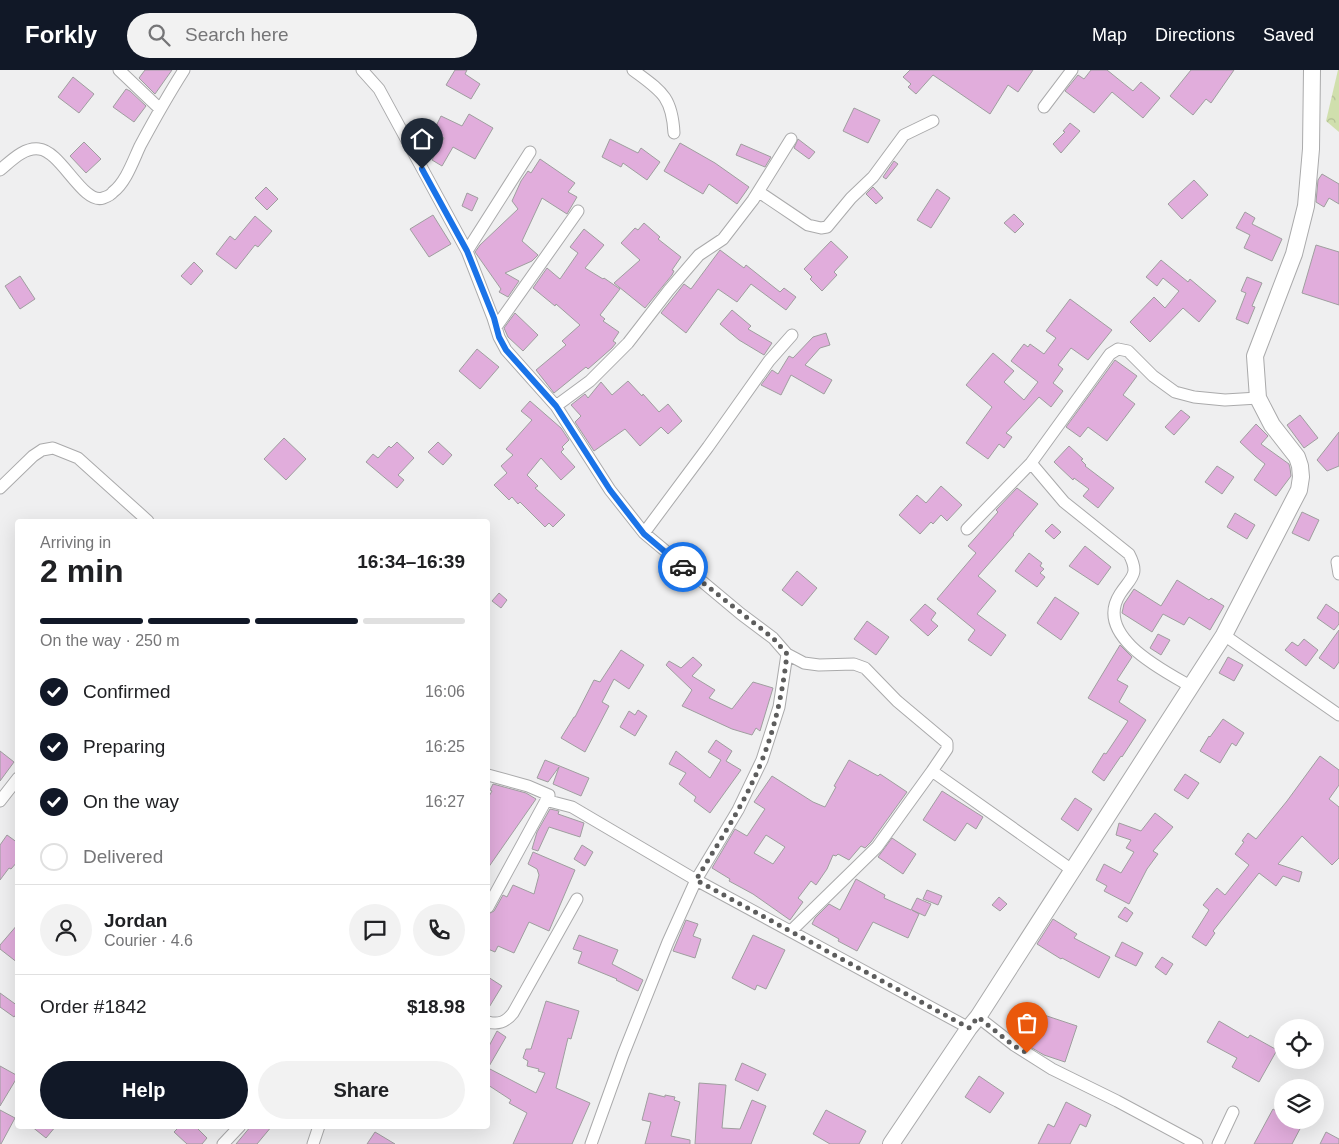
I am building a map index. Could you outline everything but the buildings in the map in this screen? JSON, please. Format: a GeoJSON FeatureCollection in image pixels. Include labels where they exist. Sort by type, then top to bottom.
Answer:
{"type":"FeatureCollection","features":[{"type":"Feature","properties":{"kind":"street"},"geometry":{"type":"LineString","coordinates":[[119,70],[160,109]]}},
{"type":"Feature","properties":{"kind":"street"},"geometry":{"type":"LineString","coordinates":[[0,170],[18,155],[40,148],[55,157],[91,196],[101,199],[113,193],[122,182],[160,109],[184,70]]}},
{"type":"Feature","properties":{"kind":"street"},"geometry":{"type":"LineString","coordinates":[[362,70],[378,89],[467,251],[499,337],[506,350],[556,406],[610,490],[644,534],[740,614],[773,638],[787,654],[804,663],[819,665],[854,664],[865,668],[897,701],[945,740],[946,749],[877,847],[791,931]]}},
{"type":"Feature","properties":{"kind":"street"},"geometry":{"type":"LineString","coordinates":[[633,70],[658,89],[666,100],[673,114],[674,133]]}},
{"type":"Feature","properties":{"kind":"street"},"geometry":{"type":"LineString","coordinates":[[1044,107],[1072,70]]}},
{"type":"Feature","properties":{"kind":"street"},"geometry":{"type":"LineString","coordinates":[[891,1144],[1192,687],[1224,635],[1299,490],[1301,477],[1297,457],[1272,425],[1258,398],[1255,356],[1294,254],[1306,206],[1311,149],[1312,70]]}},
{"type":"Feature","properties":{"kind":"street"},"geometry":{"type":"LineString","coordinates":[[759,192],[808,225],[821,228],[827,227],[851,198],[873,177],[904,135],[933,121]]}},
{"type":"Feature","properties":{"kind":"street"},"geometry":{"type":"LineString","coordinates":[[556,406],[590,381],[628,343],[699,255],[723,239],[759,192],[791,140]]}},
{"type":"Feature","properties":{"kind":"street"},"geometry":{"type":"LineString","coordinates":[[467,251],[530,152]]}},
{"type":"Feature","properties":{"kind":"street"},"geometry":{"type":"LineString","coordinates":[[496,327],[578,211]]}},
{"type":"Feature","properties":{"kind":"street"},"geometry":{"type":"LineString","coordinates":[[644,534],[768,361],[792,335]]}},
{"type":"Feature","properties":{"kind":"street"},"geometry":{"type":"LineString","coordinates":[[967,529],[1031,463],[1110,354],[1118,350],[1128,351],[1153,376],[1175,392],[1194,398],[1225,400],[1258,398]]}},
{"type":"Feature","properties":{"kind":"street"},"geometry":{"type":"LineString","coordinates":[[0,488],[33,456],[42,450],[53,448],[78,458],[146,519]]}},
{"type":"Feature","properties":{"kind":"street"},"geometry":{"type":"LineString","coordinates":[[1031,463],[1064,502],[1129,554],[1135,565],[1132,577],[1118,596],[1114,612],[1117,628],[1123,639],[1154,664],[1192,687]]}},
{"type":"Feature","properties":{"kind":"street"},"geometry":{"type":"LineString","coordinates":[[1224,635],[1337,710]]}},
{"type":"Feature","properties":{"kind":"street"},"geometry":{"type":"LineString","coordinates":[[590,1144],[647,994],[696,880],[738,810],[762,760],[779,707],[787,654]]}},
{"type":"Feature","properties":{"kind":"street"},"geometry":{"type":"LineString","coordinates":[[932,771],[1072,870]]}},
{"type":"Feature","properties":{"kind":"street"},"geometry":{"type":"LineString","coordinates":[[490,776],[528,786],[548,795]]}},
{"type":"Feature","properties":{"kind":"street"},"geometry":{"type":"LineString","coordinates":[[0,801],[15,782]]}},
{"type":"Feature","properties":{"kind":"street"},"geometry":{"type":"LineString","coordinates":[[548,795],[549,801],[572,807],[696,880],[791,931],[973,1022],[1052,1069],[1197,1144]]}},
{"type":"Feature","properties":{"kind":"street"},"geometry":{"type":"LineString","coordinates":[[490,903],[548,795]]}},
{"type":"Feature","properties":{"kind":"street"},"geometry":{"type":"LineString","coordinates":[[490,1023],[502,1023],[513,1013],[577,899]]}},
{"type":"Feature","properties":{"kind":"street"},"geometry":{"type":"LineString","coordinates":[[1218,1144],[1232,1112]]}},
{"type":"Feature","properties":{"kind":"street"},"geometry":{"type":"LineString","coordinates":[[223,1144],[237,1129]]}},
{"type":"Feature","properties":{"kind":"street"},"geometry":{"type":"LineString","coordinates":[[313,1144],[318,1129]]}},
{"type":"Feature","properties":{"kind":"green space"},"geometry":{"type":"Polygon","coordinates":[[[1339,70],[1339,132],[1326,121],[1339,70]]]}},
{"type":"Feature","properties":{"kind":"way so far"},"geometry":{"type":"LineString","coordinates":[[683,567],[740,614],[773,638],[787,654],[779,707],[772,734],[762,760],[738,810],[696,880],[969,1028],[978,1017],[1014,1046],[1027,1053]]}},
{"type":"Feature","properties":{"kind":"route"},"geometry":{"type":"LineString","coordinates":[[422,169],[467,251],[494,318],[499,337],[506,350],[556,406],[610,490],[644,534],[683,567]]}}]}
